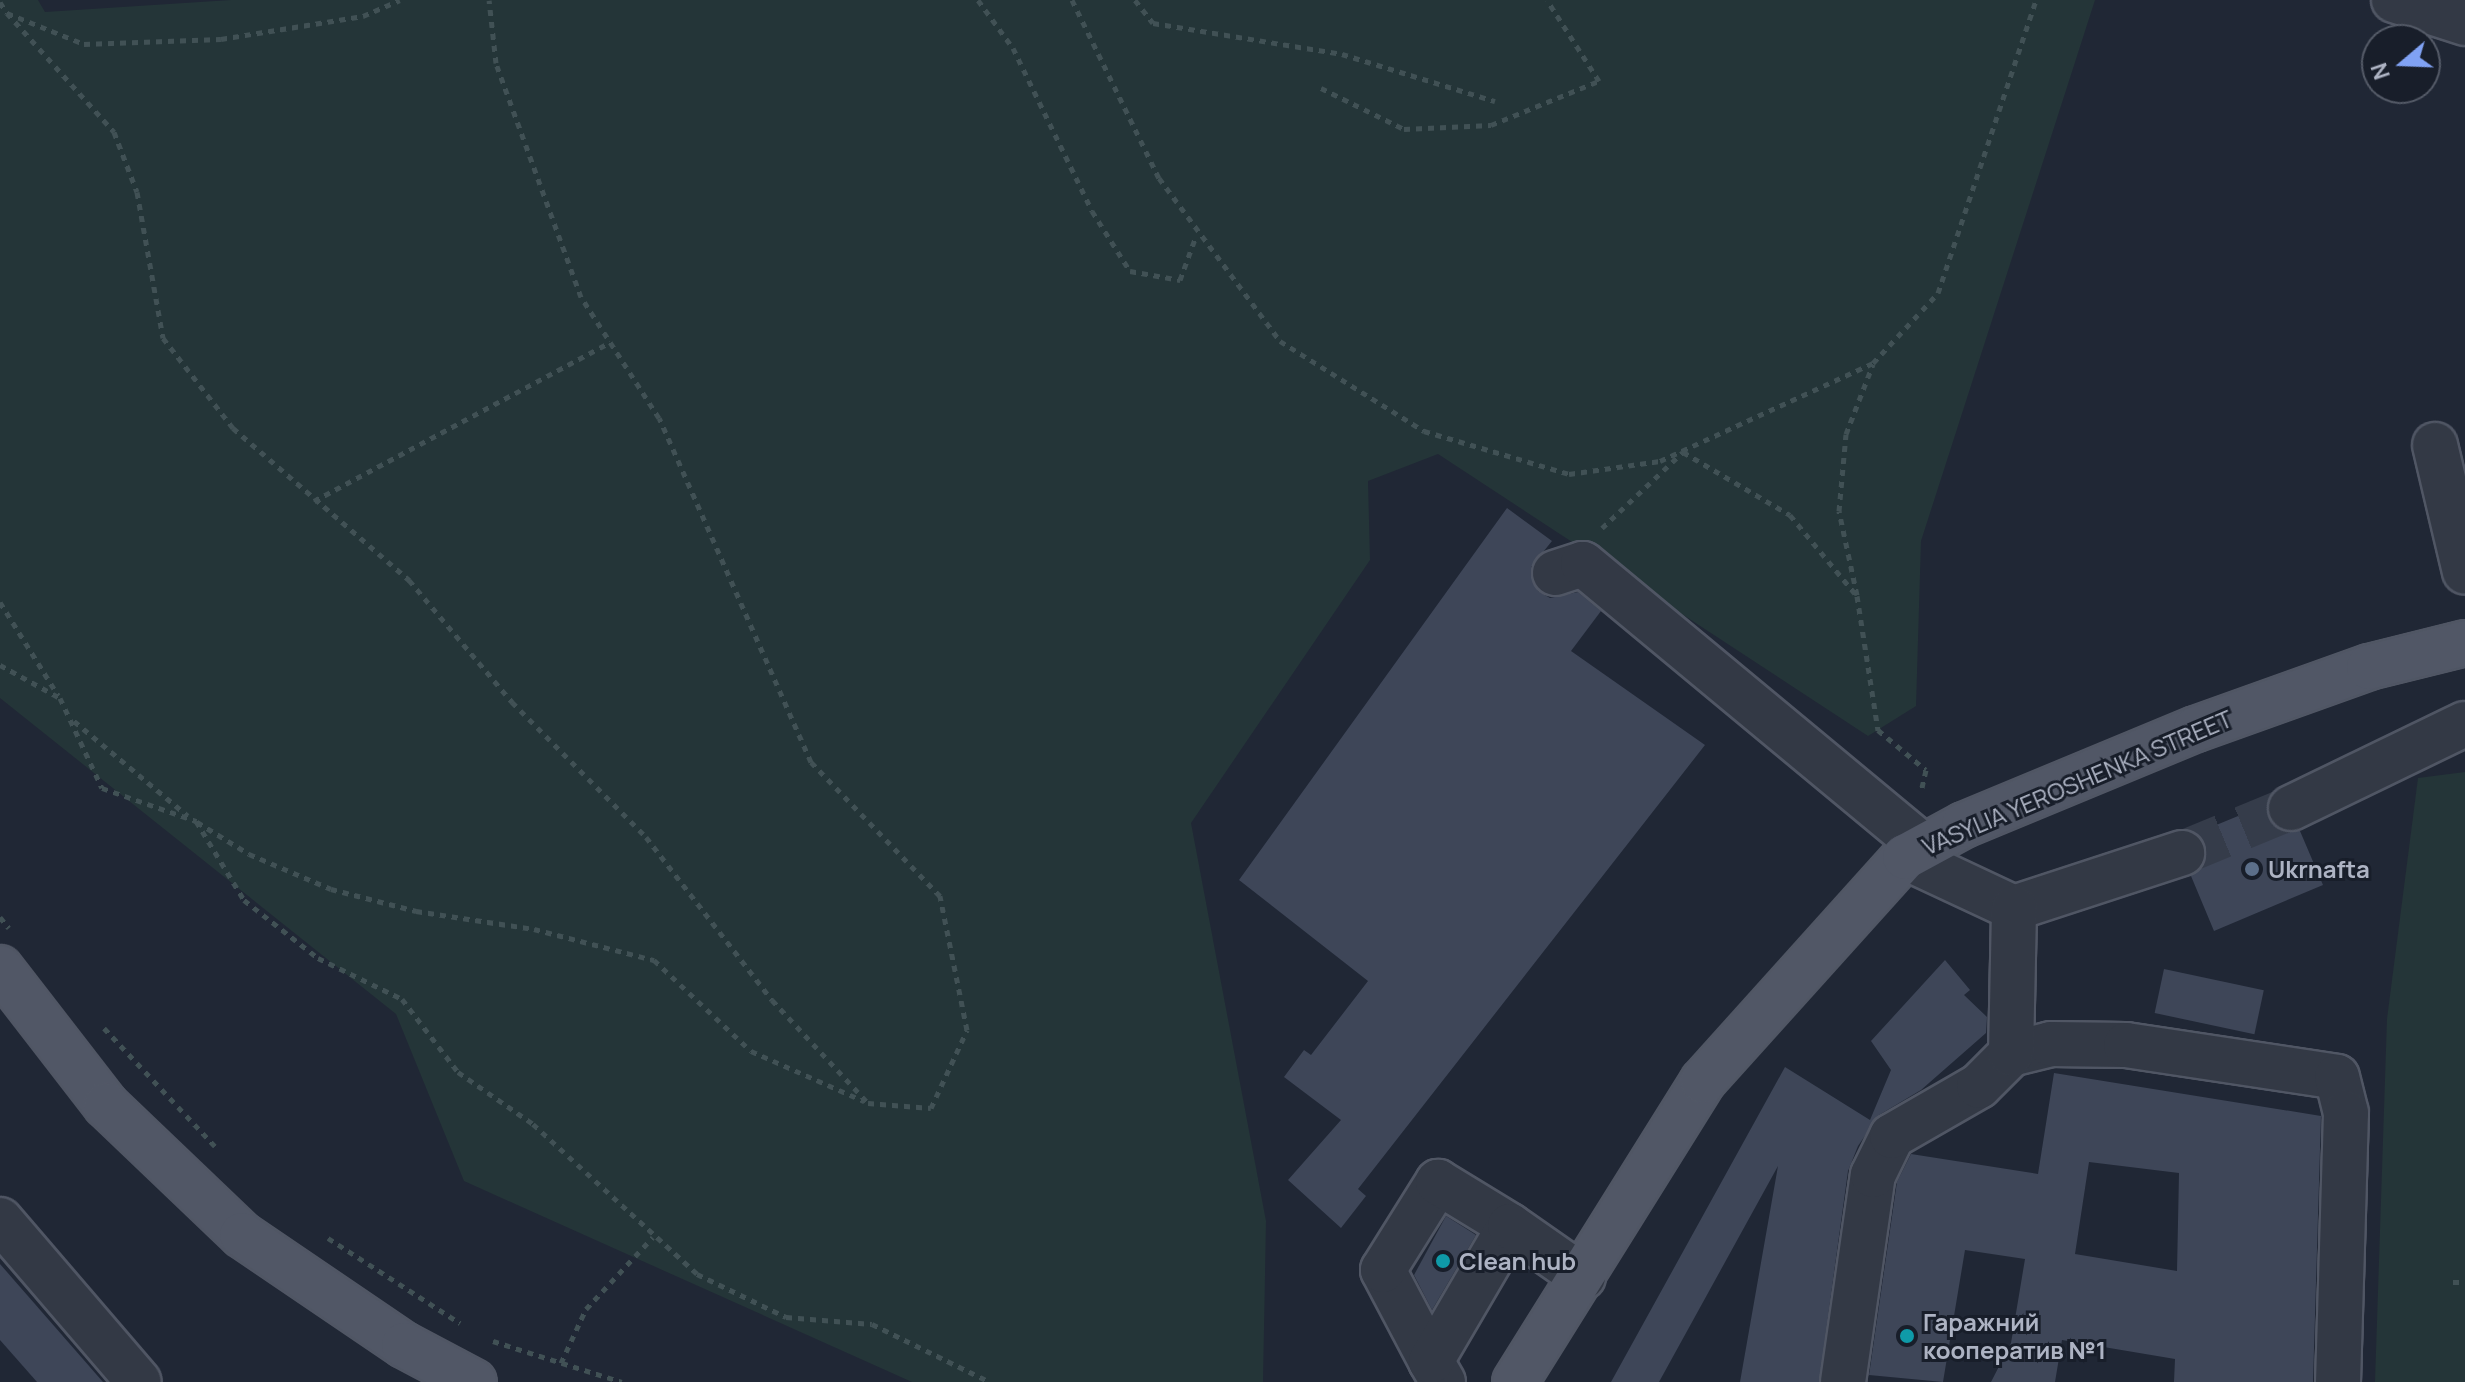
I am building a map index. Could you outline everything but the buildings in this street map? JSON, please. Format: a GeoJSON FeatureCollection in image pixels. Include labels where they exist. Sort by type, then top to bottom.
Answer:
{"type":"FeatureCollection","features":[{"type":"Feature","properties":{"kind":"main road","name":"VASYLIA YEROSHENKA STREET"},"geometry":{"type":"LineString","coordinates":[[1515,1382],[1703,1081],[1916,837],[2196,729],[2369,667],[2465,643]]}},
{"type":"Feature","properties":{"kind":"main road"},"geometry":{"type":"LineString","coordinates":[[6,949],[106,1105],[242,1235],[404,1345],[474,1382]]}},
{"type":"Feature","properties":{"kind":"lane"},"geometry":{"type":"LineString","coordinates":[[2394,0],[2465,23]]}},
{"type":"Feature","properties":{"kind":"lane"},"geometry":{"type":"LineString","coordinates":[[2435,445],[2465,572]]}},
{"type":"Feature","properties":{"kind":"lane"},"geometry":{"type":"LineString","coordinates":[[1555,573],[1583,564],[1916,837],[2014,908]]}},
{"type":"Feature","properties":{"kind":"lane"},"geometry":{"type":"LineString","coordinates":[[2291,808],[2465,724]]}},
{"type":"Feature","properties":{"kind":"lane"},"geometry":{"type":"LineString","coordinates":[[2014,908],[2182,853]]}},
{"type":"Feature","properties":{"kind":"lane"},"geometry":{"type":"LineString","coordinates":[[2011,1054],[2014,908]]}},
{"type":"Feature","properties":{"kind":"lane"},"geometry":{"type":"LineString","coordinates":[[1843,1382],[1873,1175],[1892,1136],[1979,1086],[2011,1054],[2051,1044],[2126,1045],[2337,1077],[2346,1113],[2338,1382]]}},
{"type":"Feature","properties":{"kind":"lane"},"geometry":{"type":"LineString","coordinates":[[1437,1372],[1383,1270],[1438,1182],[1510,1226],[1583,1277]]}},
{"type":"Feature","properties":{"kind":"lane"},"geometry":{"type":"LineString","coordinates":[[0,1220],[139,1382]]}},
{"type":"Feature","properties":{"kind":"lane"},"geometry":{"type":"LineString","coordinates":[[1437,1372],[1510,1226]]}},
{"type":"Feature","properties":{"kind":"path"},"geometry":{"type":"LineString","coordinates":[[7,13],[84,44],[221,39],[363,16],[400,0]]}},
{"type":"Feature","properties":{"kind":"path"},"geometry":{"type":"LineString","coordinates":[[0,602],[80,730],[196,821],[249,854],[331,889],[534,929],[654,960],[751,1051],[868,1103],[931,1108],[967,1030],[940,896],[811,762],[659,418],[581,297],[530,168],[496,63],[489,0]]}},
{"type":"Feature","properties":{"kind":"path"},"geometry":{"type":"LineString","coordinates":[[978,0],[1013,48],[1092,211],[1130,271],[1180,280],[1196,235]]}},
{"type":"Feature","properties":{"kind":"path"},"geometry":{"type":"LineString","coordinates":[[1072,0],[1159,178],[1196,235],[1280,341],[1424,431],[1569,474],[1683,452],[1873,363],[1938,293],[2036,0]]}},
{"type":"Feature","properties":{"kind":"path"},"geometry":{"type":"LineString","coordinates":[[1135,0],[1153,23],[1342,54],[1495,101]]}},
{"type":"Feature","properties":{"kind":"path"},"geometry":{"type":"LineString","coordinates":[[1321,88],[1404,129],[1491,125],[1599,81],[1547,0]]}},
{"type":"Feature","properties":{"kind":"path"},"geometry":{"type":"LineString","coordinates":[[0,2],[114,132],[137,192],[163,338],[233,428],[409,580],[512,702],[646,837],[772,1000],[868,1103]]}},
{"type":"Feature","properties":{"kind":"path"},"geometry":{"type":"LineString","coordinates":[[314,501],[610,342]]}},
{"type":"Feature","properties":{"kind":"path"},"geometry":{"type":"LineString","coordinates":[[1873,363],[1846,434],[1839,511],[1857,596],[1878,730],[1926,770],[1916,837]]}},
{"type":"Feature","properties":{"kind":"path"},"geometry":{"type":"LineString","coordinates":[[1555,573],[1683,452]]}},
{"type":"Feature","properties":{"kind":"path"},"geometry":{"type":"LineString","coordinates":[[1683,452],[1790,515],[1857,596]]}},
{"type":"Feature","properties":{"kind":"path"},"geometry":{"type":"LineString","coordinates":[[0,665],[60,698],[102,788],[196,821],[244,900],[318,958],[402,999],[458,1072],[533,1124],[697,1274],[786,1317],[872,1324],[990,1382]]}},
{"type":"Feature","properties":{"kind":"path"},"geometry":{"type":"LineString","coordinates":[[0,917],[6,949]]}},
{"type":"Feature","properties":{"kind":"path"},"geometry":{"type":"LineString","coordinates":[[98,1022],[217,1149]]}},
{"type":"Feature","properties":{"kind":"path"},"geometry":{"type":"LineString","coordinates":[[313,1228],[470,1329]]}},
{"type":"Feature","properties":{"kind":"path"},"geometry":{"type":"LineString","coordinates":[[561,1363],[586,1309],[653,1237]]}},
{"type":"Feature","properties":{"kind":"path"},"geometry":{"type":"LineString","coordinates":[[2453,1282],[2465,1282]]}},
{"type":"Feature","properties":{"kind":"path"},"geometry":{"type":"LineString","coordinates":[[483,1338],[622,1382]]}},
{"type":"Feature","properties":{"kind":"shaded area"},"geometry":{"type":"Polygon","coordinates":[[[0,0],[38,0],[45,12],[231,0],[2095,0],[1921,541],[1916,706],[1868,736],[1438,454],[1368,481],[1370,560],[1191,823],[1266,1221],[1263,1382],[912,1382],[464,1181],[396,1014],[0,698],[0,0]]]}},
{"type":"Feature","properties":{"kind":"shaded area"},"geometry":{"type":"Polygon","coordinates":[[[2465,772],[2465,1382],[2375,1382],[2387,1019],[2418,778],[2465,772]]]}},
{"type":"Feature","properties":{"kind":"tunnel"},"geometry":{"type":"LineString","coordinates":[[2182,853],[2291,808]]}},
{"type":"Feature","properties":{"kind":"place","name":"Ukrnafta"},"geometry":{"type":"Point","coordinates":[2252,869]}},
{"type":"Feature","properties":{"kind":"place","name":"Clean hub"},"geometry":{"type":"Point","coordinates":[1443,1261]}},
{"type":"Feature","properties":{"kind":"place","name":"Гаражний кооператив №1"},"geometry":{"type":"Point","coordinates":[1907,1336]}}]}
